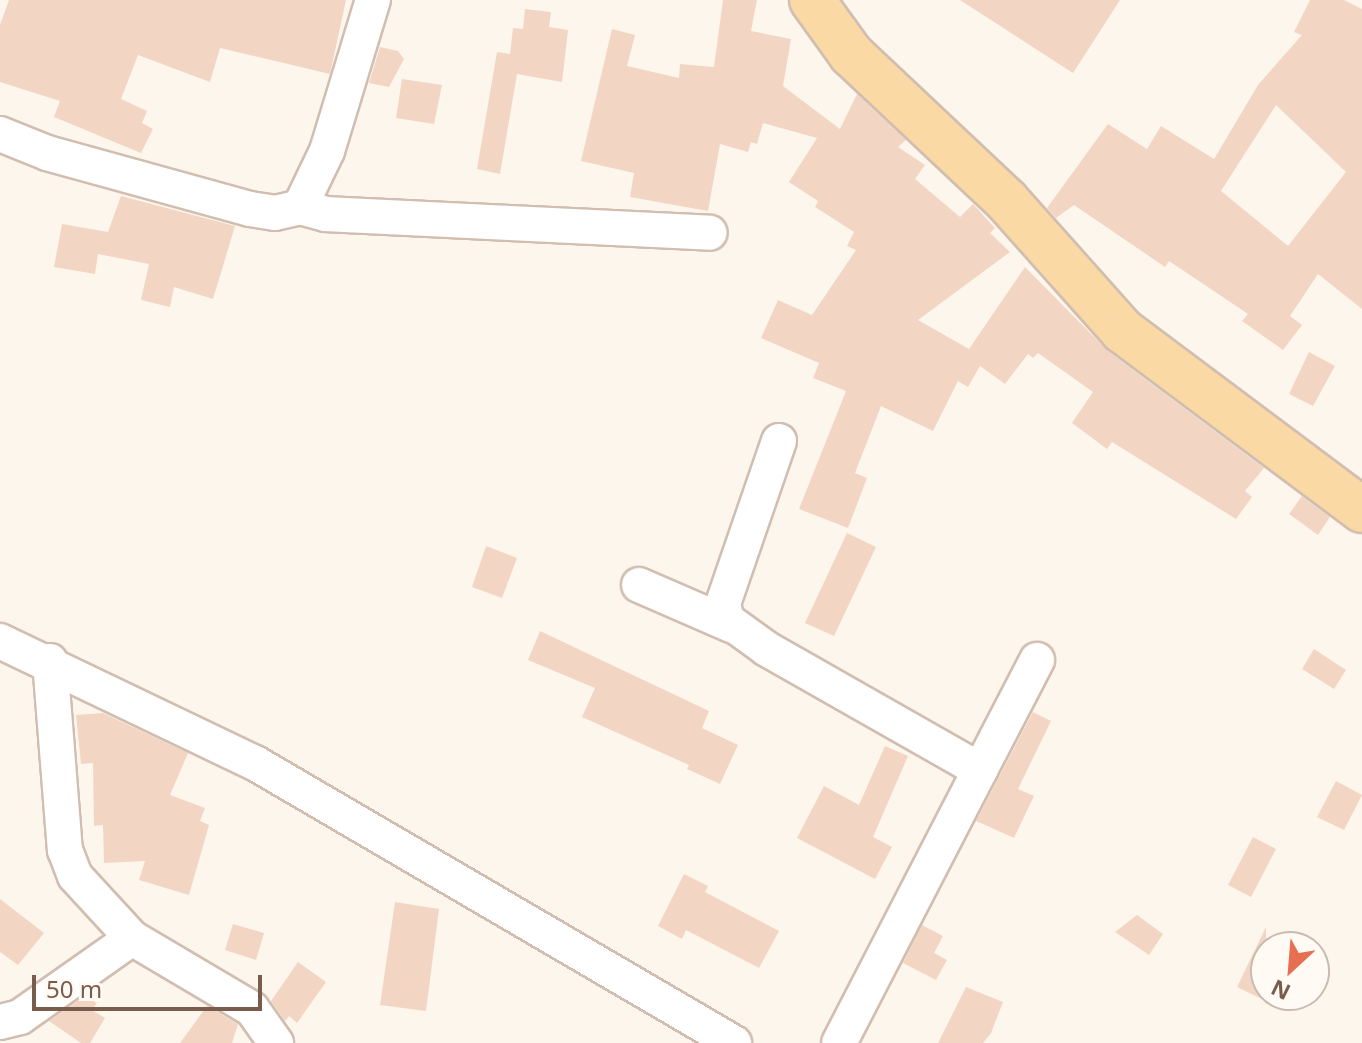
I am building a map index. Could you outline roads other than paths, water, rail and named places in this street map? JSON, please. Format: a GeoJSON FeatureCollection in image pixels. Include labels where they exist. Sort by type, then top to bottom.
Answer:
{"type":"FeatureCollection","features":[{"type":"Feature","properties":{"kind":"main road"},"geometry":{"type":"LineString","coordinates":[[812,0],[851,54],[1007,201],[1123,331],[1362,510]]}},
{"type":"Feature","properties":{"kind":"street"},"geometry":{"type":"LineString","coordinates":[[300,207],[327,151],[373,0]]}},
{"type":"Feature","properties":{"kind":"street"},"geometry":{"type":"LineString","coordinates":[[0,134],[47,153],[250,209],[275,213],[300,207],[326,214],[710,233]]}},
{"type":"Feature","properties":{"kind":"street"},"geometry":{"type":"LineString","coordinates":[[731,625],[723,604],[779,441]]}},
{"type":"Feature","properties":{"kind":"street"},"geometry":{"type":"LineString","coordinates":[[639,585],[731,625],[980,770]]}},
{"type":"Feature","properties":{"kind":"street"},"geometry":{"type":"LineString","coordinates":[[0,641],[50,661],[255,763],[734,1043]]}},
{"type":"Feature","properties":{"kind":"street"},"geometry":{"type":"LineString","coordinates":[[839,1043],[1037,660]]}},
{"type":"Feature","properties":{"kind":"street"},"geometry":{"type":"LineString","coordinates":[[50,661],[65,850],[75,876],[132,938],[252,1009],[276,1043]]}},
{"type":"Feature","properties":{"kind":"street"},"geometry":{"type":"LineString","coordinates":[[0,1022],[20,1017],[132,938]]}}]}
